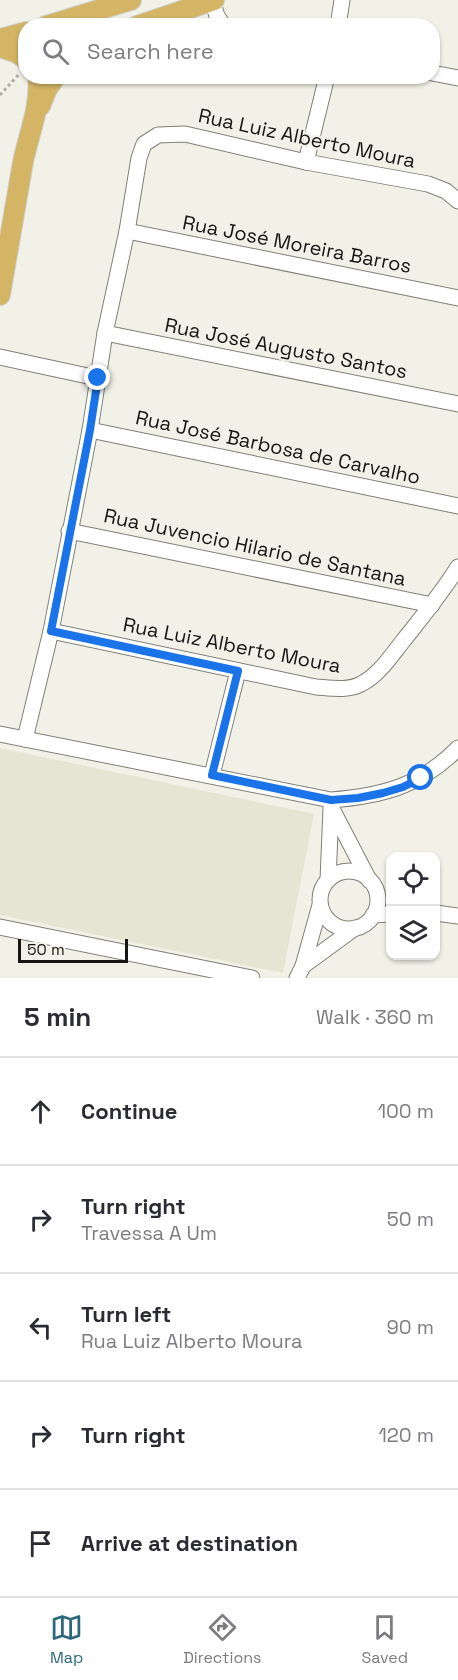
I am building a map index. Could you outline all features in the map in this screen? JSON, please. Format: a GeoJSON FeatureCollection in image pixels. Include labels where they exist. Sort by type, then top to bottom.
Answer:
{"type":"FeatureCollection","features":[{"type":"Feature","properties":{"kind":"main road"},"geometry":{"type":"LineString","coordinates":[[72,18],[131,0]]}},
{"type":"Feature","properties":{"kind":"main road"},"geometry":{"type":"LineString","coordinates":[[165,18],[213,0]]}},
{"type":"Feature","properties":{"kind":"main road"},"geometry":{"type":"LineString","coordinates":[[0,39],[18,34]]}},
{"type":"Feature","properties":{"kind":"main road"},"geometry":{"type":"LineString","coordinates":[[0,47],[18,54]]}},
{"type":"Feature","properties":{"kind":"main road"},"geometry":{"type":"LineString","coordinates":[[0,295],[24,160],[36,114],[39,84]]}},
{"type":"Feature","properties":{"kind":"main road"},"geometry":{"type":"LineString","coordinates":[[36,114],[50,84]]}},
{"type":"Feature","properties":{"kind":"street"},"geometry":{"type":"LineString","coordinates":[[213,0],[218,18]]}},
{"type":"Feature","properties":{"kind":"street"},"geometry":{"type":"LineString","coordinates":[[339,18],[342,0]]}},
{"type":"Feature","properties":{"kind":"street"},"geometry":{"type":"LineString","coordinates":[[440,75],[458,78]]}},
{"type":"Feature","properties":{"kind":"street"},"geometry":{"type":"LineString","coordinates":[[306,162],[325,84]]}},
{"type":"Feature","properties":{"kind":"street","name":"Rua Luiz Alberto Moura"},"geometry":{"type":"LineString","coordinates":[[127,231],[139,158],[144,144],[158,135],[185,134],[306,162],[428,184],[446,190],[458,201]]}},
{"type":"Feature","properties":{"kind":"street"},"geometry":{"type":"LineString","coordinates":[[25,739],[51,631],[90,430],[105,333],[127,231]]}},
{"type":"Feature","properties":{"kind":"street","name":"Rua José Moreira Barros"},"geometry":{"type":"LineString","coordinates":[[127,231],[458,298]]}},
{"type":"Feature","properties":{"kind":"street","name":"Rua José Augusto Santos"},"geometry":{"type":"LineString","coordinates":[[105,333],[458,404]]}},
{"type":"Feature","properties":{"kind":"street"},"geometry":{"type":"LineString","coordinates":[[0,357],[98,378]]}},
{"type":"Feature","properties":{"kind":"street","name":"Rua José Barbosa de Carvalho"},"geometry":{"type":"LineString","coordinates":[[90,430],[458,506]]}},
{"type":"Feature","properties":{"kind":"street","name":"Rua Juvencio Hilario de Santana"},"geometry":{"type":"LineString","coordinates":[[69,531],[432,605]]}},
{"type":"Feature","properties":{"kind":"street","name":"Rua Luiz Alberto Moura"},"geometry":{"type":"LineString","coordinates":[[51,631],[316,687],[338,689],[353,687],[369,679],[382,667],[432,605],[458,567]]}},
{"type":"Feature","properties":{"kind":"street"},"geometry":{"type":"LineString","coordinates":[[212,775],[238,671]]}},
{"type":"Feature","properties":{"kind":"street"},"geometry":{"type":"LineString","coordinates":[[0,734],[212,775],[331,803],[403,787],[443,763],[458,748]]}},
{"type":"Feature","properties":{"kind":"street"},"geometry":{"type":"LineString","coordinates":[[328,880],[331,803]]}},
{"type":"Feature","properties":{"kind":"street"},"geometry":{"type":"LineString","coordinates":[[300,972],[355,928],[367,922],[377,907],[377,897],[372,884],[331,803]]}},
{"type":"Feature","properties":{"kind":"street"},"geometry":{"type":"LineString","coordinates":[[300,972],[320,905],[322,887],[328,880],[335,874],[353,872],[362,874],[386,893]]}},
{"type":"Feature","properties":{"kind":"street"},"geometry":{"type":"LineString","coordinates":[[320,905],[329,921],[337,926],[355,928]]}},
{"type":"Feature","properties":{"kind":"street"},"geometry":{"type":"LineString","coordinates":[[373,915],[386,914]]}},
{"type":"Feature","properties":{"kind":"street"},"geometry":{"type":"LineString","coordinates":[[440,914],[458,916]]}},
{"type":"Feature","properties":{"kind":"street"},"geometry":{"type":"LineString","coordinates":[[0,927],[252,978]]}},
{"type":"Feature","properties":{"kind":"street"},"geometry":{"type":"LineString","coordinates":[[173,978],[176,963]]}},
{"type":"Feature","properties":{"kind":"path"},"geometry":{"type":"LineString","coordinates":[[0,95],[18,76]]}},
{"type":"Feature","properties":{"kind":"shaded area"},"geometry":{"type":"Polygon","coordinates":[[[0,748],[314,814],[283,973],[0,915],[0,748]]]}},
{"type":"Feature","properties":{"kind":"route"},"geometry":{"type":"LineString","coordinates":[[98,378],[51,631],[238,671],[212,775],[331,800],[383,793],[421,778]]}}]}
